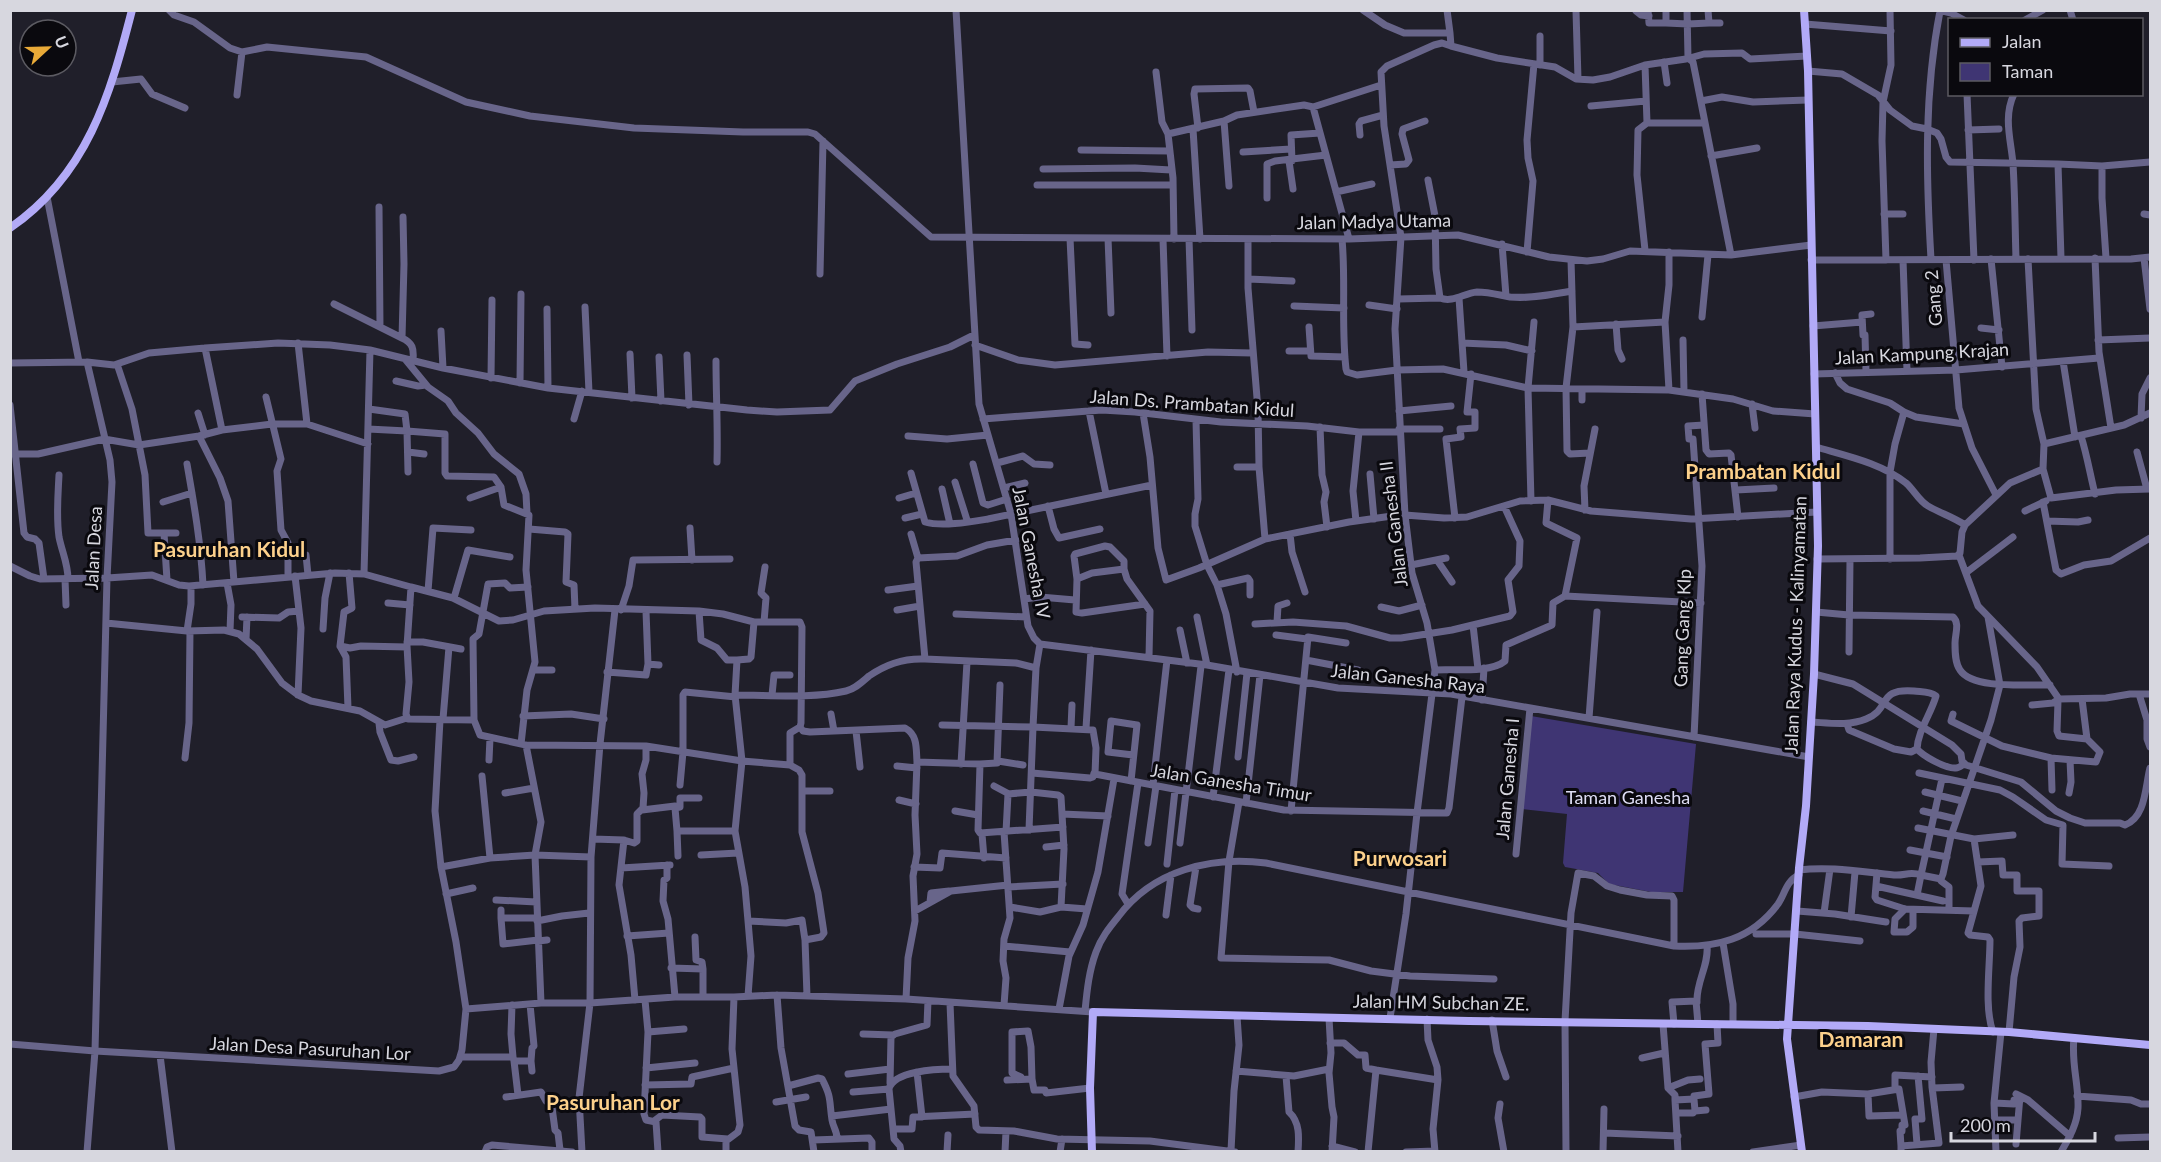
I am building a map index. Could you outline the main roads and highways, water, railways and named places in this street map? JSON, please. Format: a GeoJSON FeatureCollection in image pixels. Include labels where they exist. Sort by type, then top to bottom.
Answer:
{"type":"FeatureCollection","features":[{"type":"Feature","properties":{"kind":"main road"},"geometry":{"type":"LineString","coordinates":[[10,228],[47,197],[74,166],[87,145],[112,82],[132,10]]}},
{"type":"Feature","properties":{"kind":"main road","name":"Jalan Raya Kudus - Kalinyamatan"},"geometry":{"type":"LineString","coordinates":[[1801,1148],[1787,1039],[1799,872],[1806,812],[1814,674],[1817,559],[1808,71],[1804,10]]}},
{"type":"Feature","properties":{"kind":"main road","name":"Jalan HM Subchan ZE."},"geometry":{"type":"LineString","coordinates":[[1092,1152],[1089,1011],[1329,1018],[1788,1024],[2001,1032],[2151,1045]]}},
{"type":"Feature","properties":{"kind":"district","name":"Prambatan Kidul"},"geometry":{"type":"Point","coordinates":[1763,472]}},
{"type":"Feature","properties":{"kind":"district","name":"Pasuruhan Kidul"},"geometry":{"type":"Point","coordinates":[229,550]}},
{"type":"Feature","properties":{"kind":"district","name":"Purwosari"},"geometry":{"type":"Point","coordinates":[1400,859]}},
{"type":"Feature","properties":{"kind":"district","name":"Damaran"},"geometry":{"type":"Point","coordinates":[1861,1040]}},
{"type":"Feature","properties":{"kind":"district","name":"Pasuruhan Lor"},"geometry":{"type":"Point","coordinates":[613,1103]}},
{"type":"Feature","properties":{"kind":"park label","name":"Taman Ganesha"},"geometry":{"type":"Point","coordinates":[1628,798]}}]}
